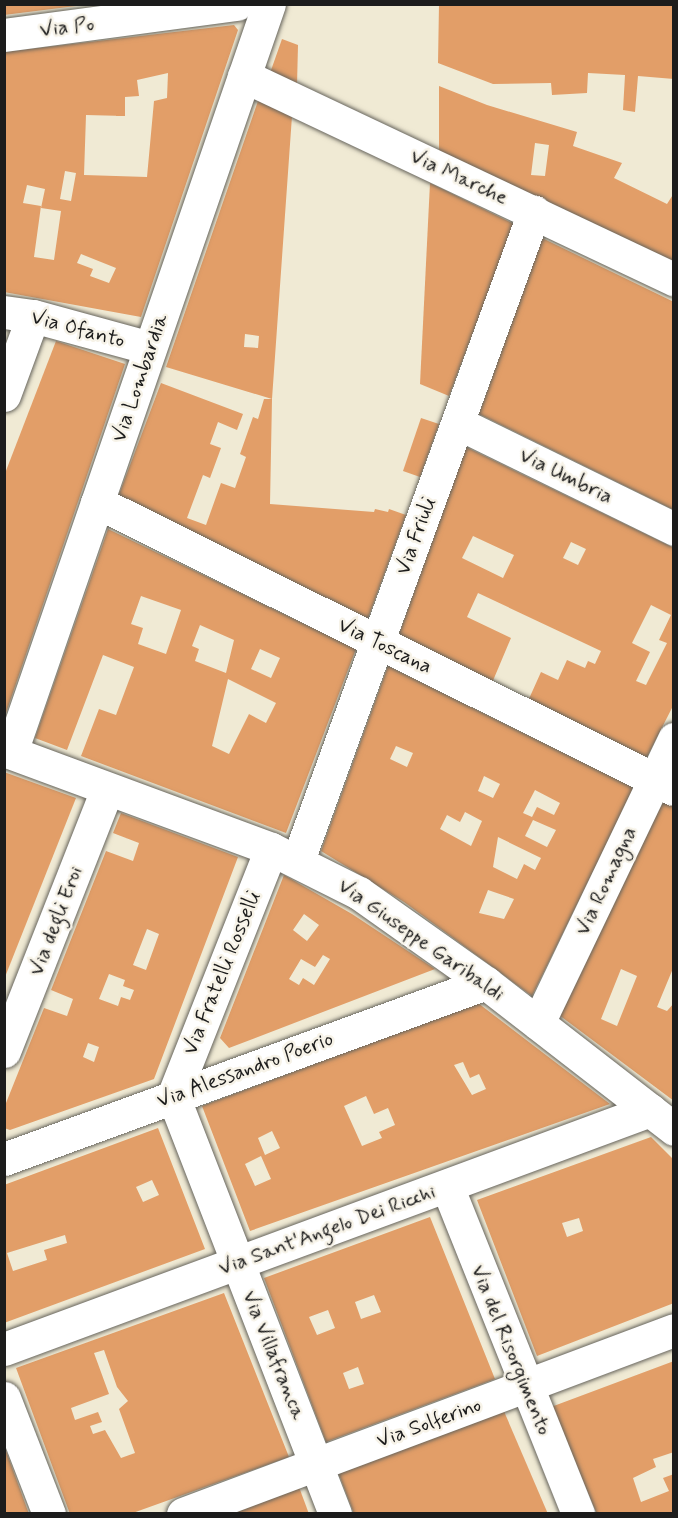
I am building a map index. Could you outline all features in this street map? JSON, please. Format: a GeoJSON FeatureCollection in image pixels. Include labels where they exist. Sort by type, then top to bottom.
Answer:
{"type":"FeatureCollection","features":[{"type":"Feature","properties":{"kind":"street","name":"Via Lombardia"},"geometry":{"type":"LineString","coordinates":[[8,751],[97,502],[269,4]]}},
{"type":"Feature","properties":{"kind":"street","name":"Via Po"},"geometry":{"type":"LineString","coordinates":[[4,35],[225,5]]}},
{"type":"Feature","properties":{"kind":"street","name":"Via Marche"},"geometry":{"type":"LineString","coordinates":[[244,76],[674,279]]}},
{"type":"Feature","properties":{"kind":"street","name":"Via Friuli"},"geometry":{"type":"LineString","coordinates":[[284,855],[377,642],[534,212]]}},
{"type":"Feature","properties":{"kind":"street","name":"Via Ofanto"},"geometry":{"type":"LineString","coordinates":[[19,314],[150,348]]}},
{"type":"Feature","properties":{"kind":"street"},"geometry":{"type":"LineString","coordinates":[[4,395],[19,314]]}},
{"type":"Feature","properties":{"kind":"street","name":"Via Umbria"},"geometry":{"type":"LineString","coordinates":[[458,423],[674,529]]}},
{"type":"Feature","properties":{"kind":"street","name":"Via Toscana"},"geometry":{"type":"LineString","coordinates":[[97,502],[664,784]]}},
{"type":"Feature","properties":{"kind":"street","name":"Via Romagna"},"geometry":{"type":"LineString","coordinates":[[538,1023],[664,784],[674,739]]}},
{"type":"Feature","properties":{"kind":"street","name":"Via Giuseppe Garibaldi"},"geometry":{"type":"LineString","coordinates":[[8,751],[284,855],[359,893],[486,983],[662,1119]]}},
{"type":"Feature","properties":{"kind":"street","name":"Via degli Eroi"},"geometry":{"type":"LineString","coordinates":[[4,1052],[107,790]]}},
{"type":"Feature","properties":{"kind":"street","name":"Via Fratelli Rosselli"},"geometry":{"type":"LineString","coordinates":[[172,1096],[284,855]]}},
{"type":"Feature","properties":{"kind":"street","name":"Via Alessandro Poerio"},"geometry":{"type":"LineString","coordinates":[[4,1159],[486,983]]}},
{"type":"Feature","properties":{"kind":"street","name":"Via Villafranca"},"geometry":{"type":"LineString","coordinates":[[172,1096],[335,1514]]}},
{"type":"Feature","properties":{"kind":"street","name":"Via Sant'Angelo Dei Ricchi"},"geometry":{"type":"LineString","coordinates":[[4,1349],[447,1186],[662,1119]]}},
{"type":"Feature","properties":{"kind":"street","name":"Via del Risorgimento"},"geometry":{"type":"LineString","coordinates":[[447,1186],[525,1388],[578,1514]]}},
{"type":"Feature","properties":{"kind":"street","name":"Via Solferino"},"geometry":{"type":"LineString","coordinates":[[183,1514],[525,1388],[674,1330]]}},
{"type":"Feature","properties":{"kind":"street"},"geometry":{"type":"LineString","coordinates":[[4,1398],[49,1514]]}},
{"type":"Feature","properties":{"kind":"building"},"geometry":{"type":"Polygon","coordinates":[[[4,4],[75,4],[76,6],[4,15],[4,4]]]}},
{"type":"Feature","properties":{"kind":"building"},"geometry":{"type":"Polygon","coordinates":[[[439,4],[674,4],[674,79],[638,76],[635,112],[623,110],[625,75],[588,73],[587,93],[552,95],[551,83],[493,84],[438,63],[439,4]]]}},
{"type":"Feature","properties":{"kind":"building"},"geometry":{"type":"Polygon","coordinates":[[[234,25],[238,30],[141,317],[4,292],[4,52],[234,25]],[[168,73],[137,80],[139,96],[125,97],[125,116],[86,115],[84,175],[147,177],[154,101],[167,98],[168,73]],[[65,171],[60,199],[71,201],[76,173],[65,171]],[[27,185],[23,203],[41,206],[34,257],[54,260],[61,211],[41,208],[45,189],[27,185]],[[81,254],[77,263],[93,269],[90,276],[109,283],[116,268],[81,254]]]}},
{"type":"Feature","properties":{"kind":"building"},"geometry":{"type":"Polygon","coordinates":[[[282,39],[298,45],[297,85],[269,76],[282,39]]]}},
{"type":"Feature","properties":{"kind":"building"},"geometry":{"type":"Polygon","coordinates":[[[439,86],[487,105],[577,132],[573,146],[622,163],[614,178],[667,204],[674,193],[674,263],[439,151],[439,86]],[[535,143],[531,175],[545,176],[549,145],[535,143]]]}},
{"type":"Feature","properties":{"kind":"building"},"geometry":{"type":"Polygon","coordinates":[[[258,101],[292,116],[272,399],[166,367],[258,101]],[[245,334],[244,347],[258,348],[259,336],[245,334]]]}},
{"type":"Feature","properties":{"kind":"building"},"geometry":{"type":"Polygon","coordinates":[[[430,183],[514,224],[449,396],[420,384],[430,183]]]}},
{"type":"Feature","properties":{"kind":"building"},"geometry":{"type":"Polygon","coordinates":[[[542,238],[674,302],[674,510],[479,414],[542,238]]]}},
{"type":"Feature","properties":{"kind":"building"},"geometry":{"type":"Polygon","coordinates":[[[56,341],[125,364],[5,716],[4,476],[56,341]]]}},
{"type":"Feature","properties":{"kind":"building"},"geometry":{"type":"Polygon","coordinates":[[[161,383],[243,414],[237,430],[218,422],[210,444],[221,448],[210,478],[203,475],[187,518],[206,525],[221,483],[235,488],[246,457],[240,454],[253,417],[258,419],[264,399],[272,399],[270,504],[374,512],[375,509],[388,512],[389,509],[406,515],[367,621],[118,497],[161,383]]]}},
{"type":"Feature","properties":{"kind":"building"},"geometry":{"type":"Polygon","coordinates":[[[421,418],[439,424],[420,477],[403,471],[421,418]]]}},
{"type":"Feature","properties":{"kind":"building"},"geometry":{"type":"Polygon","coordinates":[[[466,447],[674,548],[674,704],[646,759],[528,701],[541,672],[558,680],[567,660],[585,668],[588,661],[595,664],[601,651],[478,593],[467,617],[511,638],[492,683],[398,637],[466,447]],[[473,536],[462,558],[503,578],[514,555],[473,536]],[[571,542],[563,558],[578,565],[586,549],[571,542]],[[651,605],[632,643],[650,652],[636,681],[646,685],[667,643],[659,640],[671,615],[651,605]]]}},
{"type":"Feature","properties":{"kind":"building"},"geometry":{"type":"Polygon","coordinates":[[[108,529],[356,649],[286,833],[81,756],[99,709],[116,715],[134,667],[103,655],[67,750],[35,738],[108,529]],[[141,596],[131,624],[143,628],[138,644],[166,654],[181,610],[141,596]],[[200,625],[192,646],[199,649],[195,661],[226,673],[234,640],[200,625]],[[260,649],[251,669],[271,678],[280,658],[260,649]],[[228,679],[212,746],[229,754],[249,714],[266,723],[276,703],[228,679]]]}},
{"type":"Feature","properties":{"kind":"building"},"geometry":{"type":"Polygon","coordinates":[[[388,666],[634,788],[532,996],[404,902],[321,851],[388,666]],[[396,746],[390,759],[407,767],[413,753],[396,746]],[[484,776],[478,791],[493,798],[500,784],[484,776]],[[535,790],[523,813],[532,817],[537,807],[554,815],[560,803],[535,790]],[[465,812],[460,822],[447,815],[440,829],[471,846],[482,821],[465,812]],[[533,820],[525,836],[547,847],[556,830],[533,820]],[[498,837],[493,867],[517,879],[524,864],[535,870],[541,858],[498,837]],[[488,890],[479,913],[504,919],[514,899],[488,890]]]}},
{"type":"Feature","properties":{"kind":"building"},"geometry":{"type":"Polygon","coordinates":[[[4,772],[76,798],[5,977],[4,977],[4,772]]]}},
{"type":"Feature","properties":{"kind":"building"},"geometry":{"type":"Polygon","coordinates":[[[663,801],[674,806],[674,966],[657,1007],[667,1011],[674,1003],[674,1101],[559,1015],[663,801]],[[621,969],[601,1019],[617,1026],[637,976],[621,969]]]}},
{"type":"Feature","properties":{"kind":"building"},"geometry":{"type":"Polygon","coordinates":[[[121,813],[238,857],[154,1079],[10,1130],[4,1128],[4,1108],[44,1008],[67,1016],[73,999],[51,990],[106,851],[133,861],[139,843],[113,833],[121,813]],[[147,929],[133,965],[146,970],[159,934],[147,929]],[[109,974],[99,999],[118,1006],[121,997],[130,1000],[134,990],[123,986],[125,980],[109,974]],[[88,1043],[83,1057],[94,1062],[99,1047],[88,1043]]]}},
{"type":"Feature","properties":{"kind":"building"},"geometry":{"type":"Polygon","coordinates":[[[284,875],[352,914],[435,969],[229,1048],[220,1038],[284,875]],[[304,914],[293,930],[307,941],[319,925],[304,914]],[[323,955],[315,967],[301,959],[289,979],[299,985],[303,978],[314,985],[330,959],[323,955]]]}},
{"type":"Feature","properties":{"kind":"building"},"geometry":{"type":"Polygon","coordinates":[[[478,1003],[610,1104],[250,1231],[202,1106],[478,1003]],[[463,1062],[454,1065],[472,1095],[486,1089],[479,1074],[470,1078],[463,1062]],[[366,1096],[344,1106],[362,1146],[382,1138],[379,1132],[395,1125],[388,1108],[374,1114],[366,1096]],[[272,1131],[258,1138],[265,1155],[280,1148],[272,1131]],[[261,1156],[245,1164],[255,1186],[271,1179],[261,1156]]]}},
{"type":"Feature","properties":{"kind":"building"},"geometry":{"type":"Polygon","coordinates":[[[158,1128],[205,1249],[4,1323],[4,1185],[158,1128]],[[152,1180],[136,1187],[143,1202],[159,1195],[152,1180]],[[65,1235],[7,1253],[13,1271],[47,1260],[44,1250],[67,1243],[65,1235]]]}},
{"type":"Feature","properties":{"kind":"building"},"geometry":{"type":"Polygon","coordinates":[[[651,1137],[674,1160],[674,1303],[537,1356],[477,1200],[651,1137]],[[579,1218],[562,1223],[567,1237],[583,1231],[579,1218]]]}},
{"type":"Feature","properties":{"kind":"building"},"geometry":{"type":"Polygon","coordinates":[[[430,1217],[495,1379],[326,1442],[264,1278],[430,1217]],[[374,1295],[355,1302],[361,1319],[381,1312],[374,1295]],[[328,1310],[309,1317],[317,1335],[335,1328],[328,1310]],[[358,1367],[343,1373],[349,1389],[364,1384],[358,1367]]]}},
{"type":"Feature","properties":{"kind":"building"},"geometry":{"type":"Polygon","coordinates":[[[224,1293],[289,1457],[130,1514],[70,1514],[16,1368],[224,1293]],[[104,1350],[94,1353],[109,1394],[71,1408],[75,1420],[98,1412],[102,1422],[90,1426],[93,1434],[105,1430],[121,1458],[135,1453],[119,1409],[128,1401],[117,1387],[104,1350]]]}},
{"type":"Feature","properties":{"kind":"building"},"geometry":{"type":"Polygon","coordinates":[[[674,1361],[674,1452],[653,1459],[656,1467],[633,1478],[641,1502],[669,1491],[663,1478],[674,1474],[674,1514],[597,1514],[551,1407],[674,1361]]]}},
{"type":"Feature","properties":{"kind":"building"},"geometry":{"type":"Polygon","coordinates":[[[503,1409],[548,1514],[354,1514],[338,1472],[503,1409]]]}},
{"type":"Feature","properties":{"kind":"building"},"geometry":{"type":"Polygon","coordinates":[[[5,1448],[29,1514],[4,1514],[5,1448]]]}},
{"type":"Feature","properties":{"kind":"building"},"geometry":{"type":"Polygon","coordinates":[[[299,1487],[309,1514],[229,1514],[299,1487]]]}}]}
